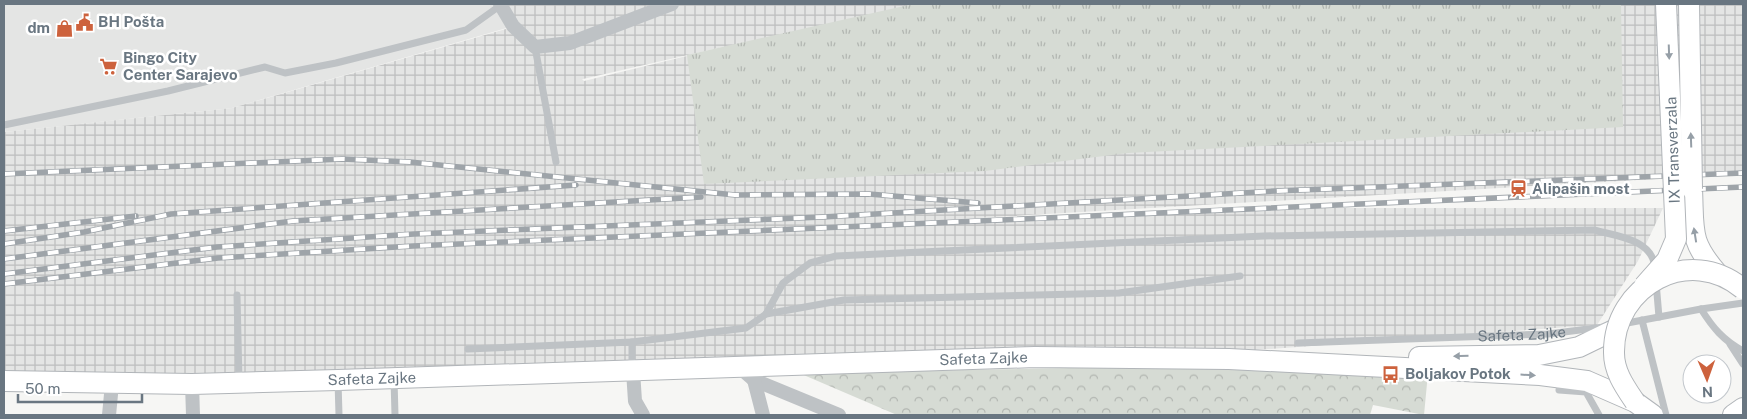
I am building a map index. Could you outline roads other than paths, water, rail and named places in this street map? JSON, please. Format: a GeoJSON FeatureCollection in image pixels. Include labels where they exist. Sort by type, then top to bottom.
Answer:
{"type":"FeatureCollection","features":[{"type":"Feature","properties":{"kind":"main road","name":"IX Transverzala"},"geometry":{"type":"LineString","coordinates":[[1635,402],[1620,380],[1614,355],[1616,329],[1626,306],[1667,260],[1676,239],[1666,4]]}},
{"type":"Feature","properties":{"kind":"main road","name":"IX Transverzala"},"geometry":{"type":"LineString","coordinates":[[1689,4],[1694,239],[1702,256],[1718,274]]}},
{"type":"Feature","properties":{"kind":"main road"},"geometry":{"type":"LineString","coordinates":[[1644,286],[1667,274],[1692,270],[1718,274],[1743,289]]}},
{"type":"Feature","properties":{"kind":"main road"},"geometry":{"type":"LineString","coordinates":[[1229,359],[1539,355],[1579,347],[1616,329]]}},
{"type":"Feature","properties":{"kind":"main road","name":"Safeta Zajke"},"geometry":{"type":"LineString","coordinates":[[4,381],[192,384],[1035,357],[1229,359]]}},
{"type":"Feature","properties":{"kind":"main road"},"geometry":{"type":"LineString","coordinates":[[1229,359],[1540,375],[1587,381],[1635,402],[1653,415]]}},
{"type":"Feature","properties":{"kind":"main road"},"geometry":{"type":"LineString","coordinates":[[1733,415],[1743,408]]}},
{"type":"Feature","properties":{"kind":"street"},"geometry":{"type":"LineString","coordinates":[[500,4],[513,26],[535,48],[570,43],[655,7],[672,4]]}},
{"type":"Feature","properties":{"kind":"street"},"geometry":{"type":"LineString","coordinates":[[738,366],[754,380],[839,415]]}},
{"type":"Feature","properties":{"kind":"street"},"geometry":{"type":"LineString","coordinates":[[633,371],[635,401],[644,415]]}},
{"type":"Feature","properties":{"kind":"street"},"geometry":{"type":"LineString","coordinates":[[754,380],[763,415]]}},
{"type":"Feature","properties":{"kind":"street"},"geometry":{"type":"LineString","coordinates":[[109,415],[112,384]]}},
{"type":"Feature","properties":{"kind":"street"},"geometry":{"type":"LineString","coordinates":[[192,384],[193,415]]}},
{"type":"Feature","properties":{"kind":"lane"},"geometry":{"type":"LineString","coordinates":[[4,124],[168,91],[265,67],[285,73],[336,63],[466,30],[500,4]]}},
{"type":"Feature","properties":{"kind":"lane"},"geometry":{"type":"LineString","coordinates":[[535,48],[556,162]]}},
{"type":"Feature","properties":{"kind":"lane"},"geometry":{"type":"LineString","coordinates":[[766,314],[784,283],[810,263],[836,256],[1264,236],[1594,230],[1637,241],[1654,259],[1659,317]]}},
{"type":"Feature","properties":{"kind":"lane"},"geometry":{"type":"LineString","coordinates":[[468,349],[632,342],[746,328],[766,314],[844,300],[1119,293],[1240,276]]}},
{"type":"Feature","properties":{"kind":"lane"},"geometry":{"type":"LineString","coordinates":[[237,295],[239,382]]}},
{"type":"Feature","properties":{"kind":"lane","name":"Safeta Zajke"},"geometry":{"type":"LineString","coordinates":[[1298,343],[1548,334],[1743,304]]}},
{"type":"Feature","properties":{"kind":"lane"},"geometry":{"type":"LineString","coordinates":[[1701,309],[1716,333],[1743,351]]}},
{"type":"Feature","properties":{"kind":"lane"},"geometry":{"type":"LineString","coordinates":[[1642,320],[1666,415]]}},
{"type":"Feature","properties":{"kind":"lane"},"geometry":{"type":"LineString","coordinates":[[632,342],[633,371]]}},
{"type":"Feature","properties":{"kind":"lane"},"geometry":{"type":"LineString","coordinates":[[1730,344],[1743,364]]}},
{"type":"Feature","properties":{"kind":"lane"},"geometry":{"type":"LineString","coordinates":[[394,378],[395,415]]}},
{"type":"Feature","properties":{"kind":"lane"},"geometry":{"type":"LineString","coordinates":[[338,380],[339,415]]}},
{"type":"Feature","properties":{"kind":"lane"},"geometry":{"type":"LineString","coordinates":[[1559,390],[1586,392],[1599,415]]}},
{"type":"Feature","properties":{"kind":"railway"},"geometry":{"type":"LineString","coordinates":[[4,174],[342,159],[410,162],[735,195],[869,194],[978,203]]}},
{"type":"Feature","properties":{"kind":"railway"},"geometry":{"type":"LineString","coordinates":[[4,274],[217,247],[414,234],[823,217],[1275,191],[1743,173]]}},
{"type":"Feature","properties":{"kind":"railway"},"geometry":{"type":"LineString","coordinates":[[4,244],[84,232],[171,214],[576,185]]}},
{"type":"Feature","properties":{"kind":"railway"},"geometry":{"type":"LineString","coordinates":[[4,284],[218,258],[413,246],[1743,187]]}},
{"type":"Feature","properties":{"kind":"railway"},"geometry":{"type":"LineString","coordinates":[[4,259],[293,221],[701,197]]}},
{"type":"Feature","properties":{"kind":"railway"},"geometry":{"type":"LineString","coordinates":[[4,231],[136,216]]}},
{"type":"Feature","properties":{"kind":"place","name":"BH Pošta"},"geometry":{"type":"Point","coordinates":[84,22]}},
{"type":"Feature","properties":{"kind":"place","name":"dm"},"geometry":{"type":"Point","coordinates":[64,28]}},
{"type":"Feature","properties":{"kind":"place","name":"Bingo City Center Sarajevo"},"geometry":{"type":"Point","coordinates":[109,67]}},
{"type":"Feature","properties":{"kind":"place","name":"Alipašin most"},"geometry":{"type":"Point","coordinates":[1518,189]}},
{"type":"Feature","properties":{"kind":"place","name":"Boljakov Potok"},"geometry":{"type":"Point","coordinates":[1391,374]}}]}
